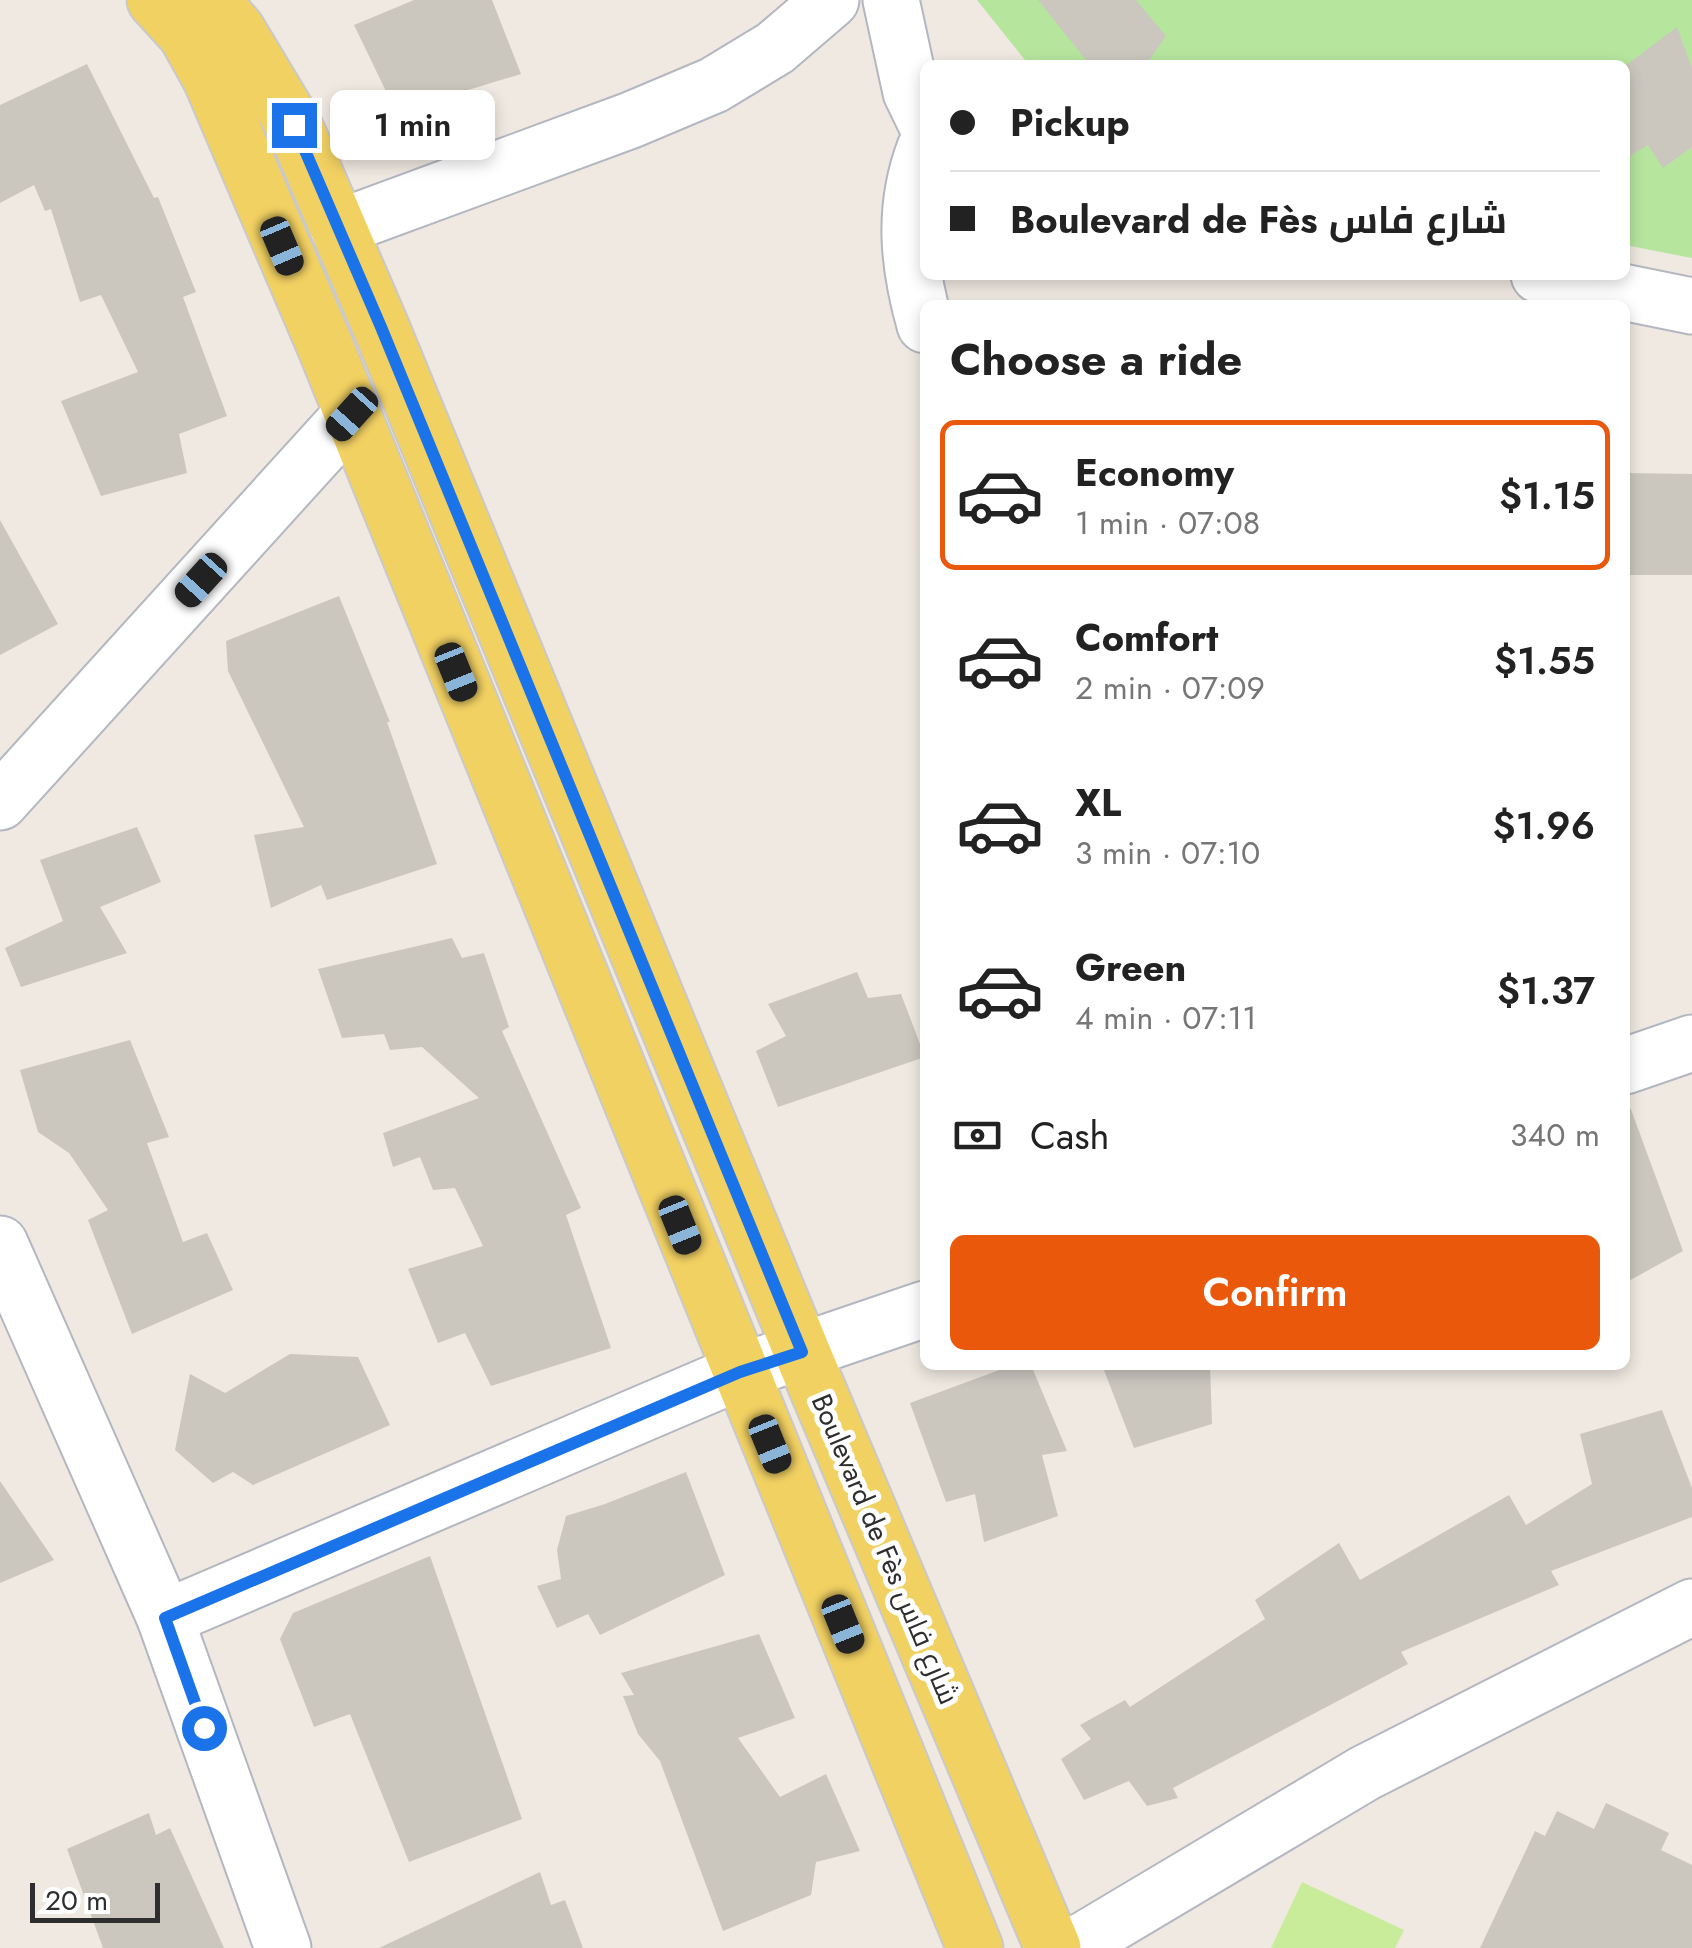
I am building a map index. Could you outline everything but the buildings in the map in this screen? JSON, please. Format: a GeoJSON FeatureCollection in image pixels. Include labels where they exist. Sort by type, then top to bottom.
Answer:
{"type":"FeatureCollection","features":[{"type":"Feature","properties":{"kind":"main road"},"geometry":{"type":"LineString","coordinates":[[154,0],[186,34],[210,79],[352,414],[975,1948]]}},
{"type":"Feature","properties":{"kind":"main road","name":"Boulevard de Fès شارع فاس"},"geometry":{"type":"LineString","coordinates":[[211,0],[237,30],[294,125],[1053,1948]]}},
{"type":"Feature","properties":{"kind":"main road"},"geometry":{"type":"LineString","coordinates":[[262,0],[276,42],[294,125]]}},
{"type":"Feature","properties":{"kind":"street"},"geometry":{"type":"LineString","coordinates":[[338,228],[631,120],[714,85],[775,48],[831,0]]}},
{"type":"Feature","properties":{"kind":"street"},"geometry":{"type":"LineString","coordinates":[[891,0],[910,92],[920,112]]}},
{"type":"Feature","properties":{"kind":"street"},"geometry":{"type":"LineString","coordinates":[[920,163],[908,217],[920,306]]}},
{"type":"Feature","properties":{"kind":"street"},"geometry":{"type":"LineString","coordinates":[[1564,280],[1692,306]]}},
{"type":"Feature","properties":{"kind":"street"},"geometry":{"type":"LineString","coordinates":[[0,802],[352,414]]}},
{"type":"Feature","properties":{"kind":"street"},"geometry":{"type":"LineString","coordinates":[[1630,1064],[1692,1043]]}},
{"type":"Feature","properties":{"kind":"street"},"geometry":{"type":"LineString","coordinates":[[0,1244],[165,1618],[283,1948]]}},
{"type":"Feature","properties":{"kind":"street"},"geometry":{"type":"LineString","coordinates":[[165,1618],[740,1372],[920,1312]]}},
{"type":"Feature","properties":{"kind":"street"},"geometry":{"type":"LineString","coordinates":[[1071,1948],[1366,1773],[1692,1608]]}},
{"type":"Feature","properties":{"kind":"green space"},"geometry":{"type":"Polygon","coordinates":[[[977,0],[1692,0],[1692,258],[1630,246],[1630,60],[1025,60],[977,0]]]}},
{"type":"Feature","properties":{"kind":"green space"},"geometry":{"type":"Polygon","coordinates":[[[1302,1882],[1404,1930],[1395,1948],[1271,1948],[1302,1882]]]}},
{"type":"Feature","properties":{"kind":"route"},"geometry":{"type":"LineString","coordinates":[[204,1728],[165,1618],[740,1372],[802,1352],[381,327],[294,125]]}}]}
